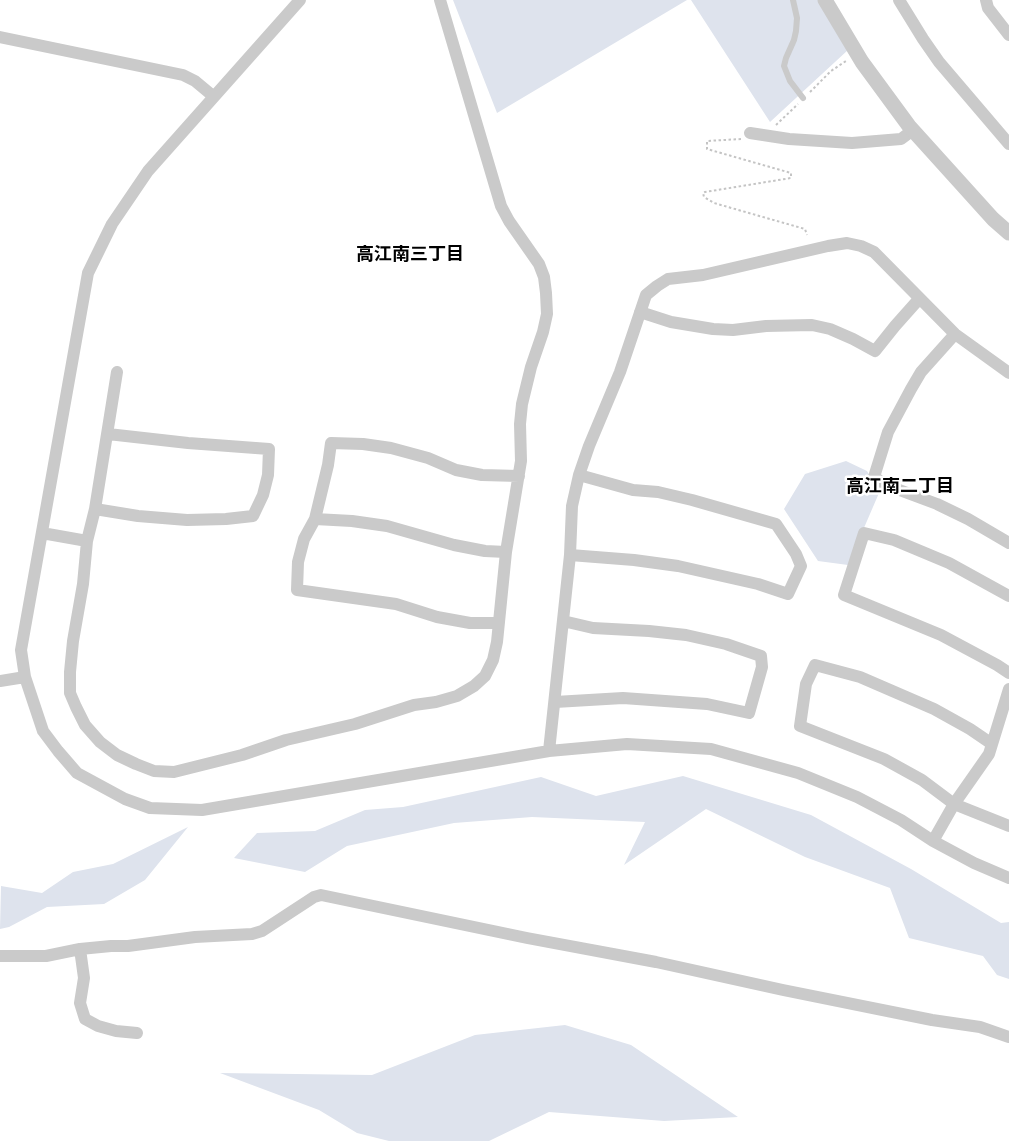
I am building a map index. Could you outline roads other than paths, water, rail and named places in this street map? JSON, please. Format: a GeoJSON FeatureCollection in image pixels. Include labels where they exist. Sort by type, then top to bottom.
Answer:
{"type":"FeatureCollection","features":[{"type":"Feature","properties":{"kind":"street"},"geometry":{"type":"LineString","coordinates":[[300,0],[148,171],[112,224],[88,273],[21,650],[24,677],[43,731],[77,773],[125,799],[150,808],[202,810],[549,751],[626,744],[711,749],[798,773],[857,797],[901,820],[933,841],[974,863],[1009,878]]}},
{"type":"Feature","properties":{"kind":"street"},"geometry":{"type":"LineString","coordinates":[[117,372],[95,509],[87,541],[83,584],[73,641],[70,693],[85,725],[100,742],[117,755],[154,770],[174,772],[242,755],[286,740],[355,724],[414,705],[436,702],[457,696],[474,686],[485,676],[493,660],[497,642],[506,552],[521,461],[520,424],[522,404],[547,314],[544,277],[540,264],[509,221],[501,206],[440,0]]}},
{"type":"Feature","properties":{"kind":"street"},"geometry":{"type":"LineString","coordinates":[[825,0],[862,62],[913,130],[992,218],[1009,233]]}},
{"type":"Feature","properties":{"kind":"street"},"geometry":{"type":"LineString","coordinates":[[899,0],[922,39],[939,62],[1009,144]]}},
{"type":"Feature","properties":{"kind":"street"},"geometry":{"type":"LineString","coordinates":[[986,0],[988,8],[1009,35]]}},
{"type":"Feature","properties":{"kind":"street"},"geometry":{"type":"LineString","coordinates":[[0,37],[183,75],[195,81],[213,96]]}},
{"type":"Feature","properties":{"kind":"street"},"geometry":{"type":"LineString","coordinates":[[750,132],[789,139],[852,143],[901,140],[913,130]]}},
{"type":"Feature","properties":{"kind":"street"},"geometry":{"type":"LineString","coordinates":[[549,751],[570,555],[572,506],[589,446],[620,372],[646,295],[656,286],[668,279],[703,275],[847,243],[861,246],[874,252],[955,334],[1009,373]]}},
{"type":"Feature","properties":{"kind":"street"},"geometry":{"type":"LineString","coordinates":[[640,312],[671,322],[713,329],[733,330],[784,325],[812,325],[830,329],[875,351],[920,299]]}},
{"type":"Feature","properties":{"kind":"street"},"geometry":{"type":"LineString","coordinates":[[955,334],[921,372],[911,389],[888,432],[874,478],[886,485],[938,504],[1009,543]]}},
{"type":"Feature","properties":{"kind":"street"},"geometry":{"type":"LineString","coordinates":[[95,509],[138,516],[187,520],[253,516],[263,495],[268,475],[270,449],[188,443],[108,434]]}},
{"type":"Feature","properties":{"kind":"street"},"geometry":{"type":"LineString","coordinates":[[498,623],[470,623],[437,617],[396,604],[297,590],[298,562],[304,539],[315,519],[331,443],[363,444],[391,448],[428,458],[456,470],[482,474],[519,476]]}},
{"type":"Feature","properties":{"kind":"street"},"geometry":{"type":"LineString","coordinates":[[570,555],[634,560],[678,566],[758,584],[788,594],[801,566],[796,554],[776,524],[692,500],[658,492],[634,490],[580,475]]}},
{"type":"Feature","properties":{"kind":"street"},"geometry":{"type":"LineString","coordinates":[[315,519],[352,521],[388,526],[454,545],[485,551],[506,552]]}},
{"type":"Feature","properties":{"kind":"street"},"geometry":{"type":"LineString","coordinates":[[42,533],[87,541]]}},
{"type":"Feature","properties":{"kind":"street"},"geometry":{"type":"LineString","coordinates":[[1009,596],[949,563],[894,540],[864,533],[844,595],[941,635],[1009,673]]}},
{"type":"Feature","properties":{"kind":"street"},"geometry":{"type":"LineString","coordinates":[[555,702],[623,698],[663,700],[708,704],[749,714],[762,667],[761,656],[718,642],[686,635],[594,628],[563,621]]}},
{"type":"Feature","properties":{"kind":"street"},"geometry":{"type":"LineString","coordinates":[[992,744],[934,709],[860,677],[815,665],[806,684],[800,726],[884,759],[922,780],[954,804],[1009,826]]}},
{"type":"Feature","properties":{"kind":"street"},"geometry":{"type":"LineString","coordinates":[[0,681],[24,677]]}},
{"type":"Feature","properties":{"kind":"street"},"geometry":{"type":"LineString","coordinates":[[933,841],[954,804],[989,754],[1009,689]]}},
{"type":"Feature","properties":{"kind":"street"},"geometry":{"type":"LineString","coordinates":[[0,956],[46,956],[80,949],[128,946],[196,937],[252,934],[262,931],[314,897],[322,895],[528,938],[656,962],[783,990],[980,1028],[1009,1037]]}},
{"type":"Feature","properties":{"kind":"street"},"geometry":{"type":"LineString","coordinates":[[80,949],[84,978],[80,1003],[85,1019],[98,1026],[116,1031],[136,1033]]}},
{"type":"Feature","properties":{"kind":"lane"},"geometry":{"type":"LineString","coordinates":[[793,0],[797,18],[796,31],[784,66],[790,81],[803,98]]}},
{"type":"Feature","properties":{"kind":"district","name":"高江南三丁目"},"geometry":{"type":"Point","coordinates":[410,255]}},
{"type":"Feature","properties":{"kind":"district","name":"高江南二丁目"},"geometry":{"type":"Point","coordinates":[900,487]}}]}
